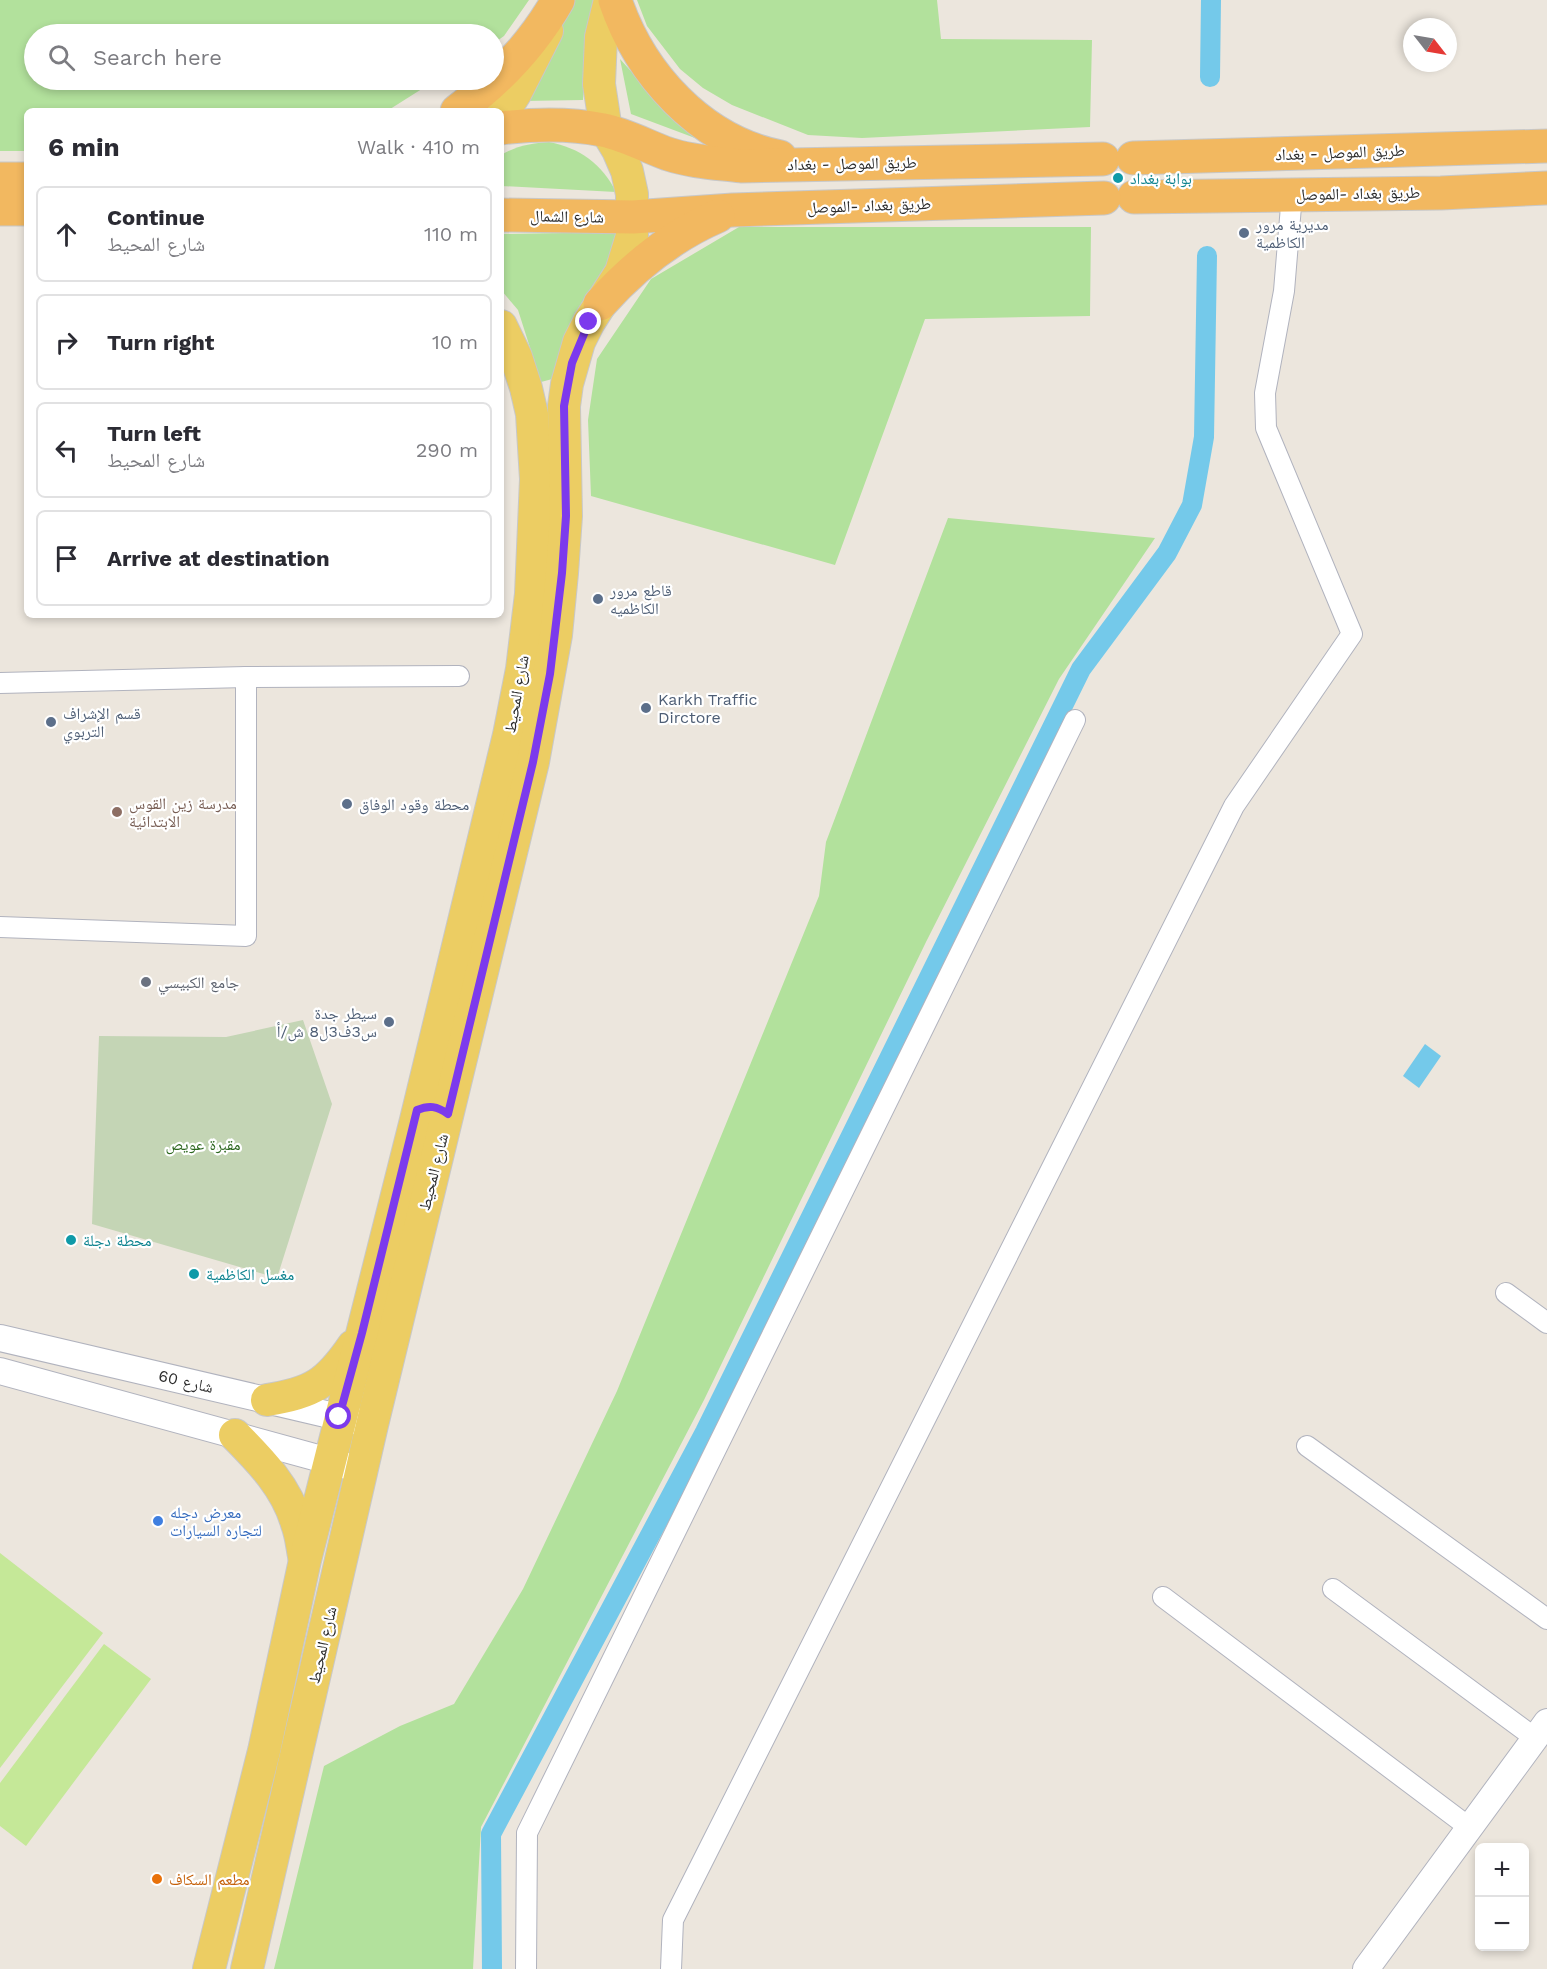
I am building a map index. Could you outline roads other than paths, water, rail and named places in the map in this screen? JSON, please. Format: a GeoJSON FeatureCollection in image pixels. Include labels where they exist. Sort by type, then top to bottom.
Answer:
{"type":"FeatureCollection","features":[{"type":"Feature","properties":{"kind":"highway"},"geometry":{"type":"LineString","coordinates":[[504,71],[529,43],[560,0]]}},
{"type":"Feature","properties":{"kind":"highway"},"geometry":{"type":"LineString","coordinates":[[615,0],[639,55],[659,83],[683,107],[711,128],[741,144],[773,155],[807,162],[841,163]]}},
{"type":"Feature","properties":{"kind":"highway"},"geometry":{"type":"LineString","coordinates":[[461,108],[482,90]]}},
{"type":"Feature","properties":{"kind":"highway"},"geometry":{"type":"LineString","coordinates":[[504,128],[555,124],[606,130]]}},
{"type":"Feature","properties":{"kind":"highway","name":"طريق الموصل - بغداد"},"geometry":{"type":"LineString","coordinates":[[606,130],[636,139],[666,153],[701,161],[741,166],[1390,152],[1547,146]]}},
{"type":"Feature","properties":{"kind":"highway"},"geometry":{"type":"LineString","coordinates":[[1438,149],[1436,162],[1441,193]]}},
{"type":"Feature","properties":{"kind":"highway"},"geometry":{"type":"LineString","coordinates":[[1390,152],[1395,170],[1392,193]]}},
{"type":"Feature","properties":{"kind":"highway"},"geometry":{"type":"LineString","coordinates":[[0,179],[24,179]]}},
{"type":"Feature","properties":{"kind":"highway","name":"طريق بغداد -الموصل"},"geometry":{"type":"LineString","coordinates":[[633,217],[733,210],[1119,198],[1441,193],[1547,188]]}},
{"type":"Feature","properties":{"kind":"highway"},"geometry":{"type":"LineString","coordinates":[[0,210],[24,209]]}},
{"type":"Feature","properties":{"kind":"highway"},"geometry":{"type":"LineString","coordinates":[[600,304],[622,279],[647,258],[702,223],[733,210]]}},
{"type":"Feature","properties":{"kind":"highway","name":"شارع الشمال"},"geometry":{"type":"LineString","coordinates":[[504,215],[633,217]]}},
{"type":"Feature","properties":{"kind":"main road"},"geometry":{"type":"LineString","coordinates":[[504,111],[535,55],[560,0]]}},
{"type":"Feature","properties":{"kind":"main road"},"geometry":{"type":"LineString","coordinates":[[606,130],[599,84],[599,60],[601,37],[610,0]]}},
{"type":"Feature","properties":{"kind":"main road","name":"شارع المحيط"},"geometry":{"type":"LineString","coordinates":[[441,1075],[533,762],[543,709],[556,635],[562,573],[566,516],[564,406],[567,384],[579,342],[621,272],[627,254],[633,217],[632,194],[627,171],[606,130]]}},
{"type":"Feature","properties":{"kind":"main road","name":"شارع المحيط"},"geometry":{"type":"LineString","coordinates":[[247,1969],[372,1425],[522,669],[531,594],[536,480],[532,414],[516,357],[504,332]]}},
{"type":"Feature","properties":{"kind":"main road","name":"شارع المحيط"},"geometry":{"type":"LineString","coordinates":[[209,1969],[264,1751],[305,1560],[339,1417],[362,1333],[433,1112]]}},
{"type":"Feature","properties":{"kind":"main road"},"geometry":{"type":"LineString","coordinates":[[267,1400],[293,1396],[317,1386],[338,1369],[362,1333]]}},
{"type":"Feature","properties":{"kind":"main road"},"geometry":{"type":"LineString","coordinates":[[235,1435],[264,1464],[285,1495],[297,1523],[305,1560]]}},
{"type":"Feature","properties":{"kind":"street"},"geometry":{"type":"LineString","coordinates":[[671,1969],[673,1920],[1234,806],[1352,634],[1266,428],[1265,393],[1284,291],[1292,194]]}},
{"type":"Feature","properties":{"kind":"street"},"geometry":{"type":"LineString","coordinates":[[0,683],[246,676],[459,676]]}},
{"type":"Feature","properties":{"kind":"street"},"geometry":{"type":"LineString","coordinates":[[0,927],[246,936],[246,676]]}},
{"type":"Feature","properties":{"kind":"street"},"geometry":{"type":"LineString","coordinates":[[526,1969],[527,1833],[1075,720]]}},
{"type":"Feature","properties":{"kind":"street"},"geometry":{"type":"LineString","coordinates":[[1506,1293],[1547,1323]]}},
{"type":"Feature","properties":{"kind":"street","name":"شارع 60"},"geometry":{"type":"LineString","coordinates":[[0,1338],[372,1425]]}},
{"type":"Feature","properties":{"kind":"street"},"geometry":{"type":"LineString","coordinates":[[0,1371],[362,1470]]}},
{"type":"Feature","properties":{"kind":"street"},"geometry":{"type":"LineString","coordinates":[[1307,1446],[1547,1619]]}},
{"type":"Feature","properties":{"kind":"street"},"geometry":{"type":"LineString","coordinates":[[1333,1589],[1541,1730],[1366,1969]]}},
{"type":"Feature","properties":{"kind":"street"},"geometry":{"type":"LineString","coordinates":[[1163,1597],[1470,1827]]}},
{"type":"Feature","properties":{"kind":"water"},"geometry":{"type":"Polygon","coordinates":[[[1425,1044],[1441,1056],[1419,1088],[1403,1076],[1425,1044]]]}},
{"type":"Feature","properties":{"kind":"waterway"},"geometry":{"type":"LineString","coordinates":[[1210,77],[1211,0]]}},
{"type":"Feature","properties":{"kind":"waterway"},"geometry":{"type":"LineString","coordinates":[[492,1969],[491,1834],[705,1432],[1081,669],[1167,553],[1192,505],[1204,437],[1207,256]]}},
{"type":"Feature","properties":{"kind":"place","name":"بوابة بغداد"},"geometry":{"type":"Point","coordinates":[1118,178]}},
{"type":"Feature","properties":{"kind":"place","name":"مديرية مرور الكاظمية"},"geometry":{"type":"Point","coordinates":[1244,233]}},
{"type":"Feature","properties":{"kind":"place","name":"قاطع مرور الكاظميه"},"geometry":{"type":"Point","coordinates":[598,599]}},
{"type":"Feature","properties":{"kind":"place","name":"Karkh Traffic Dirctore"},"geometry":{"type":"Point","coordinates":[646,708]}},
{"type":"Feature","properties":{"kind":"place","name":"قسم الإشراف التربوي"},"geometry":{"type":"Point","coordinates":[51,722]}},
{"type":"Feature","properties":{"kind":"place","name":"محطة وقود الوفاق"},"geometry":{"type":"Point","coordinates":[347,804]}},
{"type":"Feature","properties":{"kind":"place","name":"مدرسة زين القوس الابتدائية"},"geometry":{"type":"Point","coordinates":[117,812]}},
{"type":"Feature","properties":{"kind":"place","name":"جامع الكبيسي"},"geometry":{"type":"Point","coordinates":[146,982]}},
{"type":"Feature","properties":{"kind":"place","name":"سيطر جدة س3ف3ل8 ش/أ"},"geometry":{"type":"Point","coordinates":[389,1022]}},
{"type":"Feature","properties":{"kind":"place","name":"محطة دجلة"},"geometry":{"type":"Point","coordinates":[71,1240]}},
{"type":"Feature","properties":{"kind":"place","name":"مغسل الكاظمية"},"geometry":{"type":"Point","coordinates":[194,1274]}},
{"type":"Feature","properties":{"kind":"place","name":"معرض دجله لتجاره السيارات"},"geometry":{"type":"Point","coordinates":[158,1521]}},
{"type":"Feature","properties":{"kind":"place","name":"مطعم السكاف"},"geometry":{"type":"Point","coordinates":[157,1879]}},
{"type":"Feature","properties":{"kind":"park label","name":"مقبرة عويص"},"geometry":{"type":"Point","coordinates":[203,1144]}}]}
